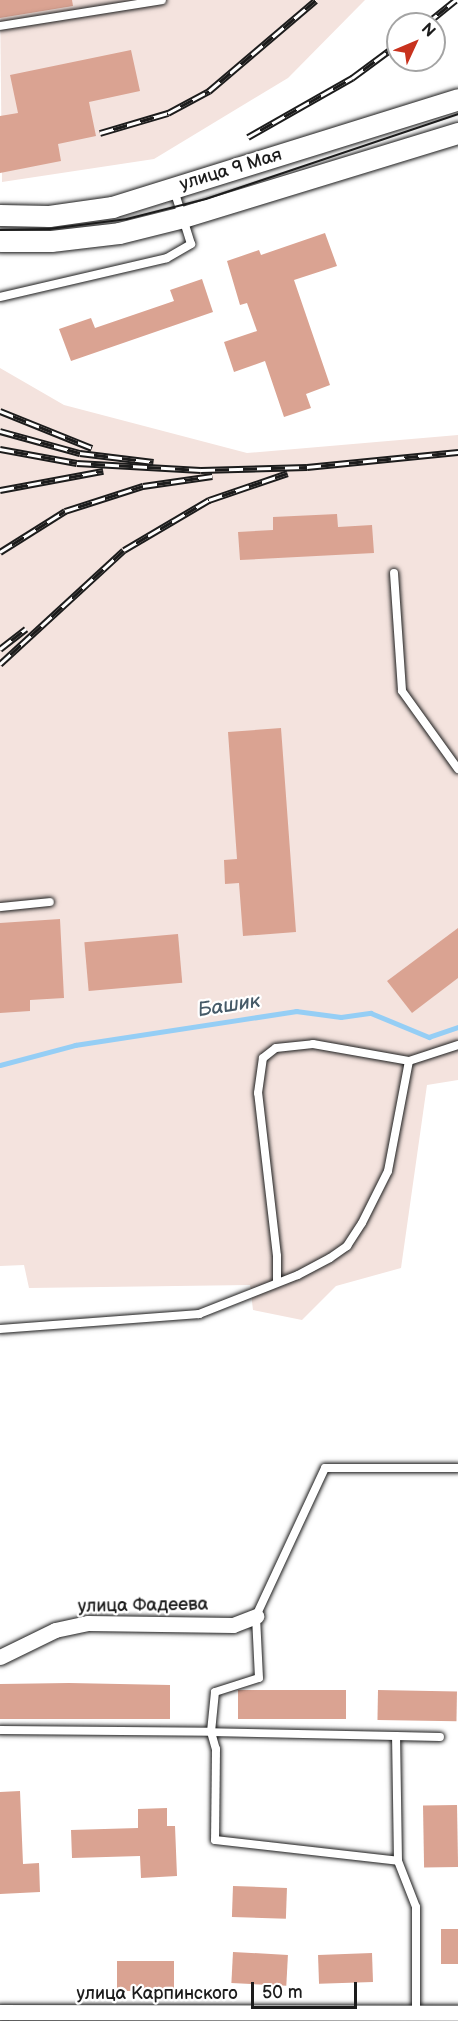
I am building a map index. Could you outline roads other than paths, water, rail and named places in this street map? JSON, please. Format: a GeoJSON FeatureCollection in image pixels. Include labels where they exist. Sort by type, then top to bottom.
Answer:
{"type":"FeatureCollection","features":[{"type":"Feature","properties":{"kind":"main road","name":"улица 9 Мая"},"geometry":{"type":"LineString","coordinates":[[0,216],[49,216],[112,207],[458,99]]}},
{"type":"Feature","properties":{"kind":"main road","name":"улица 9 Мая"},"geometry":{"type":"LineString","coordinates":[[0,241],[51,241],[119,233],[183,218],[458,133]]}},
{"type":"Feature","properties":{"kind":"street","name":"улица Фадеева"},"geometry":{"type":"LineString","coordinates":[[0,1657],[55,1630],[88,1623],[233,1625],[256,1616]]}},
{"type":"Feature","properties":{"kind":"street","name":"улица Карпинского"},"geometry":{"type":"LineString","coordinates":[[0,2012],[210,2018],[408,2016],[458,2013]]}},
{"type":"Feature","properties":{"kind":"lane"},"geometry":{"type":"LineString","coordinates":[[0,26],[162,0]]}},
{"type":"Feature","properties":{"kind":"lane"},"geometry":{"type":"LineString","coordinates":[[2,299],[167,258],[191,244],[173,189]]}},
{"type":"Feature","properties":{"kind":"lane"},"geometry":{"type":"LineString","coordinates":[[394,573],[402,691],[458,768]]}},
{"type":"Feature","properties":{"kind":"lane"},"geometry":{"type":"LineString","coordinates":[[0,907],[50,902]]}},
{"type":"Feature","properties":{"kind":"lane"},"geometry":{"type":"LineString","coordinates":[[277,1282],[278,1256],[258,1093],[263,1058],[276,1048],[313,1044],[409,1061],[458,1046]]}},
{"type":"Feature","properties":{"kind":"lane"},"geometry":{"type":"LineString","coordinates":[[0,1329],[199,1314],[330,1258],[347,1246],[362,1223],[388,1171],[409,1061]]}},
{"type":"Feature","properties":{"kind":"lane"},"geometry":{"type":"LineString","coordinates":[[398,1860],[215,1840],[216,1749],[211,1732],[215,1692],[253,1681],[261,1671],[256,1616],[325,1468],[458,1468]]}},
{"type":"Feature","properties":{"kind":"lane"},"geometry":{"type":"LineString","coordinates":[[0,1730],[440,1737]]}},
{"type":"Feature","properties":{"kind":"lane"},"geometry":{"type":"LineString","coordinates":[[396,1736],[398,1860],[416,1907],[408,2016]]}},
{"type":"Feature","properties":{"kind":"waterway","name":"Башик"},"geometry":{"type":"LineString","coordinates":[[0,1065],[75,1045],[296,1011],[341,1017],[371,1013],[429,1037],[458,1027]]}},
{"type":"Feature","properties":{"kind":"tram line"},"geometry":{"type":"LineString","coordinates":[[0,230],[49,229],[127,219],[206,199],[458,114]]}},
{"type":"Feature","properties":{"kind":"railway"},"geometry":{"type":"LineString","coordinates":[[100,133],[168,113],[209,91],[316,0]]}},
{"type":"Feature","properties":{"kind":"railway"},"geometry":{"type":"LineString","coordinates":[[441,12],[456,0]]}},
{"type":"Feature","properties":{"kind":"railway"},"geometry":{"type":"LineString","coordinates":[[248,137],[352,78],[386,53]]}},
{"type":"Feature","properties":{"kind":"railway"},"geometry":{"type":"LineString","coordinates":[[0,411],[92,448]]}},
{"type":"Feature","properties":{"kind":"railway"},"geometry":{"type":"LineString","coordinates":[[0,431],[80,453],[153,462]]}},
{"type":"Feature","properties":{"kind":"railway"},"geometry":{"type":"LineString","coordinates":[[0,449],[77,463],[201,470],[307,467],[458,452]]}},
{"type":"Feature","properties":{"kind":"railway"},"geometry":{"type":"LineString","coordinates":[[0,490],[103,471]]}},
{"type":"Feature","properties":{"kind":"railway"},"geometry":{"type":"LineString","coordinates":[[0,664],[124,550],[209,500],[288,473]]}},
{"type":"Feature","properties":{"kind":"railway"},"geometry":{"type":"LineString","coordinates":[[0,552],[65,511],[143,486],[212,476]]}},
{"type":"Feature","properties":{"kind":"railway"},"geometry":{"type":"LineString","coordinates":[[0,649],[26,629]]}}]}
